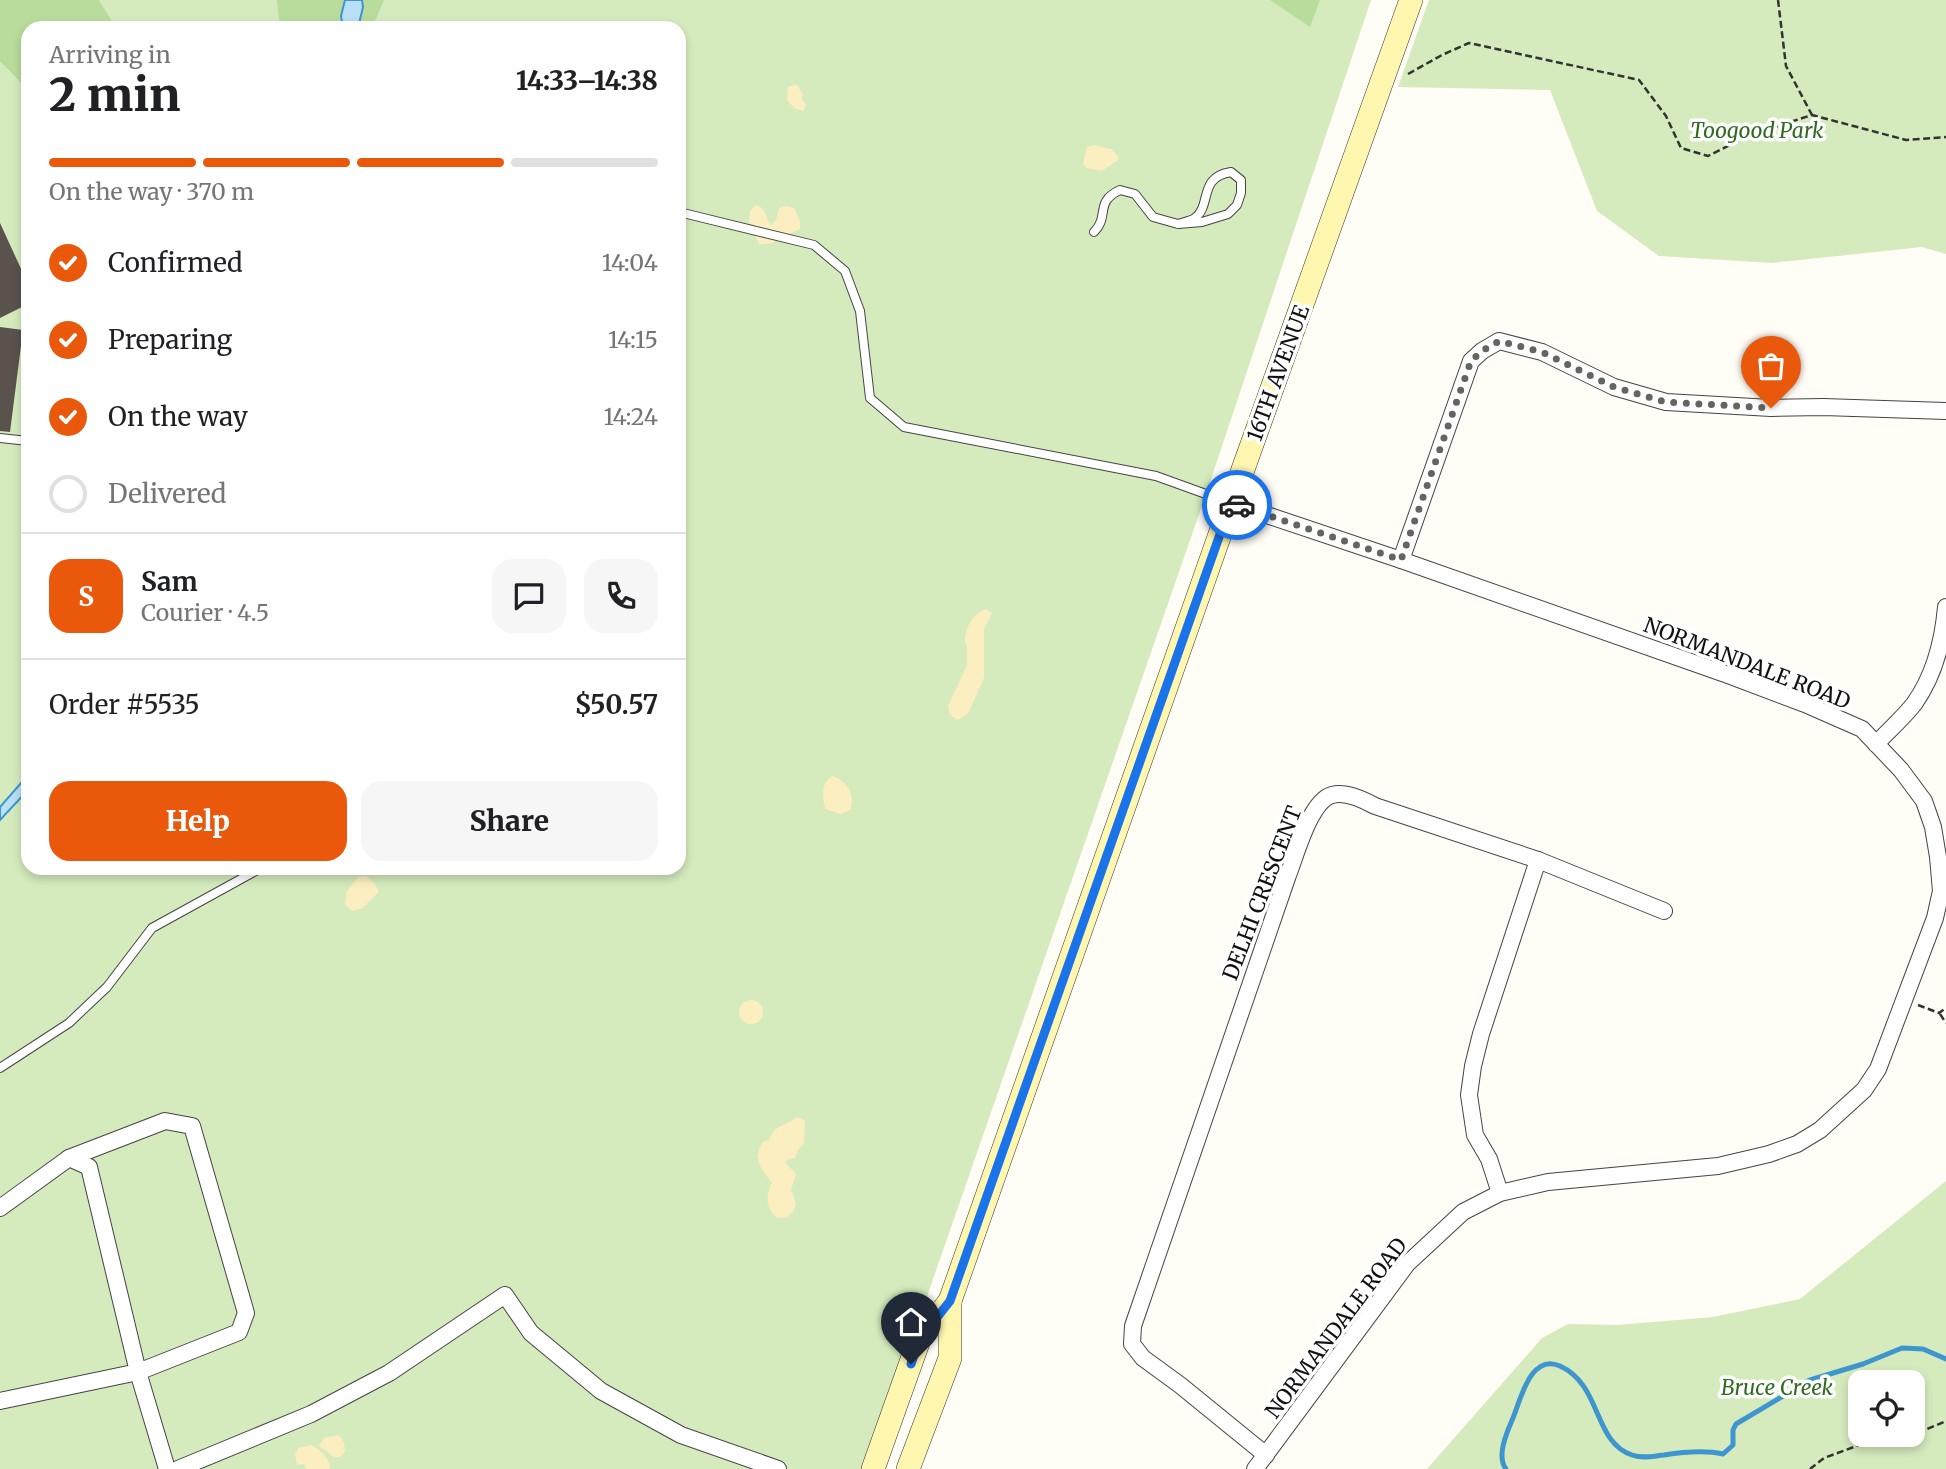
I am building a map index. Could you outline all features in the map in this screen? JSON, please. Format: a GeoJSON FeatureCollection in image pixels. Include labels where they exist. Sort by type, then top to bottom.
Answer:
{"type":"FeatureCollection","features":[{"type":"Feature","properties":{"kind":"main road","name":"16TH AVENUE"},"geometry":{"type":"LineString","coordinates":[[873,1469],[919,1340],[950,1301],[1411,0]]}},
{"type":"Feature","properties":{"kind":"main road","name":"16TH AVENUE"},"geometry":{"type":"LineString","coordinates":[[908,1469],[950,1358],[950,1301]]}},
{"type":"Feature","properties":{"kind":"street"},"geometry":{"type":"LineString","coordinates":[[1401,560],[1471,361],[1499,341],[1542,352],[1614,387],[1666,402],[1771,408],[1946,411]]}},
{"type":"Feature","properties":{"kind":"street","name":"NORMANDALE ROAD"},"geometry":{"type":"LineString","coordinates":[[1231,503],[1401,560],[1805,704],[1862,729],[1901,770],[1924,801],[1933,827],[1941,891],[1935,918],[1919,954],[1905,1000],[1878,1069],[1864,1090],[1846,1109],[1797,1144],[1769,1154],[1718,1166],[1548,1182],[1500,1194],[1463,1212],[1406,1264],[1255,1469]]}},
{"type":"Feature","properties":{"kind":"street"},"geometry":{"type":"LineString","coordinates":[[1876,744],[1913,705],[1934,667],[1944,633],[1946,607]]}},
{"type":"Feature","properties":{"kind":"street","name":"DELHI CRESCENT"},"geometry":{"type":"LineString","coordinates":[[1266,1455],[1172,1378],[1143,1359],[1132,1344],[1136,1316],[1228,1044],[1310,819],[1319,803],[1332,795],[1345,795],[1538,860]]}},
{"type":"Feature","properties":{"kind":"street"},"geometry":{"type":"LineString","coordinates":[[1500,1194],[1489,1159],[1475,1135],[1469,1095],[1472,1066],[1538,860],[1664,911]]}},
{"type":"Feature","properties":{"kind":"street"},"geometry":{"type":"LineString","coordinates":[[0,1208],[69,1158],[165,1121],[192,1126],[246,1313],[239,1332],[138,1372],[0,1401]]}},
{"type":"Feature","properties":{"kind":"street"},"geometry":{"type":"LineString","coordinates":[[69,1158],[89,1167],[138,1372],[167,1469]]}},
{"type":"Feature","properties":{"kind":"street"},"geometry":{"type":"LineString","coordinates":[[178,1469],[311,1414],[388,1373],[505,1295],[531,1333],[601,1391],[681,1435],[778,1469]]}},
{"type":"Feature","properties":{"kind":"lane"},"geometry":{"type":"LineString","coordinates":[[1094,232],[1101,225],[1103,207],[1109,195],[1120,190],[1135,194],[1153,217],[1178,224],[1202,222],[1228,214],[1237,205],[1241,180],[1231,172],[1221,174],[1212,181],[1195,218],[1178,224]]}},
{"type":"Feature","properties":{"kind":"lane"},"geometry":{"type":"LineString","coordinates":[[686,214],[814,244],[845,271],[860,311],[870,398],[904,427],[1156,477],[1231,503]]}},
{"type":"Feature","properties":{"kind":"lane"},"geometry":{"type":"LineString","coordinates":[[0,438],[21,440]]}},
{"type":"Feature","properties":{"kind":"lane"},"geometry":{"type":"LineString","coordinates":[[0,1068],[69,1023],[107,987],[152,928],[248,875]]}},
{"type":"Feature","properties":{"kind":"path"},"geometry":{"type":"LineString","coordinates":[[1778,0],[1786,66],[1812,115]]}},
{"type":"Feature","properties":{"kind":"path"},"geometry":{"type":"LineString","coordinates":[[1408,74],[1469,43],[1639,80],[1665,116],[1681,148],[1707,156],[1750,135],[1812,115],[1906,140],[1946,137]]}},
{"type":"Feature","properties":{"kind":"path"},"geometry":{"type":"LineString","coordinates":[[1905,1000],[1939,1013],[1946,1023]]}},
{"type":"Feature","properties":{"kind":"path"},"geometry":{"type":"LineString","coordinates":[[1939,1013],[1946,1008]]}},
{"type":"Feature","properties":{"kind":"path"},"geometry":{"type":"LineString","coordinates":[[1810,1469],[1824,1458],[1862,1444],[1906,1438],[1946,1421]]}},
{"type":"Feature","properties":{"kind":"green space"},"geometry":{"type":"Polygon","coordinates":[[[0,0],[1371,0],[1204,500],[867,1469],[0,1469],[0,0]]]}},
{"type":"Feature","properties":{"kind":"green space"},"geometry":{"type":"Polygon","coordinates":[[[0,0],[99,0],[112,21],[21,21],[21,83],[0,61],[0,0]]]}},
{"type":"Feature","properties":{"kind":"green space"},"geometry":{"type":"Polygon","coordinates":[[[277,0],[384,0],[375,21],[279,21],[277,0]]]}},
{"type":"Feature","properties":{"kind":"green space"},"geometry":{"type":"Polygon","coordinates":[[[1270,0],[1320,0],[1310,27],[1270,0]]]}},
{"type":"Feature","properties":{"kind":"green space","name":"Toogood Park"},"geometry":{"type":"Polygon","coordinates":[[[1429,0],[1946,0],[1946,254],[1922,247],[1772,263],[1659,256],[1597,211],[1550,90],[1398,87],[1429,0]]]}},
{"type":"Feature","properties":{"kind":"green space","name":"Bruce Creek"},"geometry":{"type":"Polygon","coordinates":[[[1946,1181],[1946,1469],[1427,1469],[1542,1338],[1568,1324],[1617,1325],[1713,1317],[1800,1299],[1946,1181]]]}},
{"type":"Feature","properties":{"kind":"sand"},"geometry":{"type":"Polygon","coordinates":[[[796,84],[806,105],[803,111],[794,108],[787,100],[788,87],[796,84]]]}},
{"type":"Feature","properties":{"kind":"sand"},"geometry":{"type":"Polygon","coordinates":[[[1094,145],[1111,149],[1118,156],[1118,160],[1102,171],[1087,168],[1083,164],[1087,147],[1094,145]]]}},
{"type":"Feature","properties":{"kind":"sand"},"geometry":{"type":"Polygon","coordinates":[[[756,205],[764,211],[771,225],[776,220],[779,208],[794,208],[800,221],[800,229],[776,241],[759,244],[754,225],[749,223],[750,211],[756,205]]]}},
{"type":"Feature","properties":{"kind":"sand"},"geometry":{"type":"Polygon","coordinates":[[[986,609],[992,613],[984,629],[984,678],[968,714],[957,720],[950,715],[948,706],[967,665],[966,632],[973,618],[986,609]]]}},
{"type":"Feature","properties":{"kind":"sand"},"geometry":{"type":"Polygon","coordinates":[[[832,776],[842,781],[851,794],[850,810],[841,814],[825,809],[824,787],[832,776]]]}},
{"type":"Feature","properties":{"kind":"sand"},"geometry":{"type":"Polygon","coordinates":[[[366,876],[379,892],[361,909],[352,911],[345,904],[347,891],[358,877],[366,876]]]}},
{"type":"Feature","properties":{"kind":"sand"},"geometry":{"type":"Polygon","coordinates":[[[751,1000],[760,1003],[763,1012],[760,1021],[751,1024],[742,1021],[739,1012],[742,1003],[751,1000]]]}},
{"type":"Feature","properties":{"kind":"sand"},"geometry":{"type":"Polygon","coordinates":[[[798,1117],[805,1121],[804,1143],[795,1158],[785,1162],[796,1174],[791,1190],[795,1208],[787,1217],[777,1218],[768,1202],[772,1183],[761,1168],[758,1154],[763,1142],[769,1140],[774,1130],[798,1117]]]}},
{"type":"Feature","properties":{"kind":"sand"},"geometry":{"type":"Polygon","coordinates":[[[339,1435],[345,1452],[340,1457],[334,1457],[319,1446],[324,1438],[339,1435]]]}},
{"type":"Feature","properties":{"kind":"sand"},"geometry":{"type":"Polygon","coordinates":[[[311,1445],[324,1455],[330,1469],[306,1469],[304,1464],[297,1465],[295,1454],[298,1448],[311,1445]]]}},
{"type":"Feature","properties":{"kind":"water"},"geometry":{"type":"Polygon","coordinates":[[[345,0],[362,0],[360,21],[342,21],[345,0]]]}},
{"type":"Feature","properties":{"kind":"water"},"geometry":{"type":"Polygon","coordinates":[[[21,783],[21,798],[0,820],[0,807],[21,783]]]}},
{"type":"Feature","properties":{"kind":"building"},"geometry":{"type":"Polygon","coordinates":[[[0,223],[21,269],[21,308],[0,318],[0,223]]]}},
{"type":"Feature","properties":{"kind":"building"},"geometry":{"type":"Polygon","coordinates":[[[0,327],[21,330],[21,346],[10,432],[0,431],[0,327]]]}},
{"type":"Feature","properties":{"kind":"waterway"},"geometry":{"type":"LineString","coordinates":[[1506,1469],[1502,1458],[1508,1430],[1524,1389],[1534,1371],[1542,1366],[1560,1366],[1574,1375],[1591,1399],[1610,1438],[1619,1448],[1632,1455],[1644,1457],[1694,1452],[1723,1454],[1733,1445],[1733,1430],[1736,1424],[1810,1380],[1863,1364],[1902,1348],[1923,1349],[1946,1359]]}},
{"type":"Feature","properties":{"kind":"way so far"},"geometry":{"type":"LineString","coordinates":[[1237,505],[1401,560],[1471,361],[1499,341],[1542,352],[1614,387],[1666,402],[1771,408]]}},
{"type":"Feature","properties":{"kind":"route"},"geometry":{"type":"LineString","coordinates":[[911,1364],[919,1340],[950,1301],[1231,503],[1237,505]]}}]}
